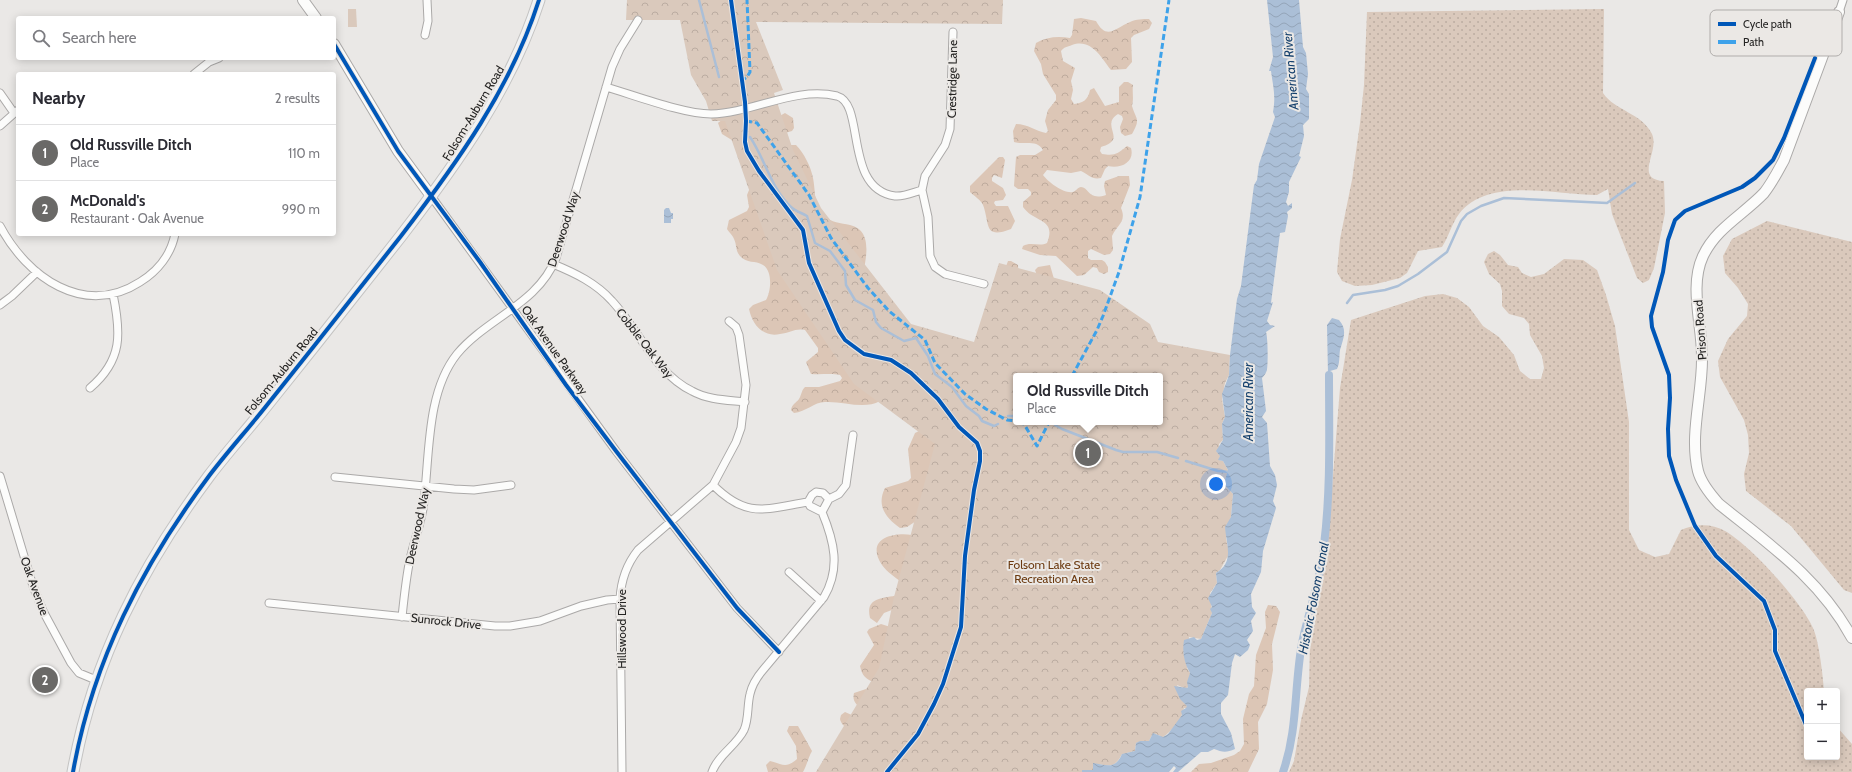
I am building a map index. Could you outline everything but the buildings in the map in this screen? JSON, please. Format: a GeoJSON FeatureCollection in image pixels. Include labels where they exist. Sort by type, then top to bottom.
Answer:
{"type":"FeatureCollection","features":[{"type":"Feature","properties":{"kind":"main road","name":"Folsom-Auburn Road"},"geometry":{"type":"LineString","coordinates":[[72,772],[81,731],[96,680],[116,628],[138,585],[178,521],[225,455],[326,331],[449,172],[490,108],[516,60],[528,33],[539,0]]}},
{"type":"Feature","properties":{"kind":"street"},"geometry":{"type":"LineString","coordinates":[[303,0],[315,16]]}},
{"type":"Feature","properties":{"kind":"street"},"geometry":{"type":"LineString","coordinates":[[425,35],[428,20],[427,0]]}},
{"type":"Feature","properties":{"kind":"street","name":"Prison Road"},"geometry":{"type":"LineString","coordinates":[[1840,10],[1843,0]]}},
{"type":"Feature","properties":{"kind":"street","name":"Deerwood Way"},"geometry":{"type":"LineString","coordinates":[[402,617],[408,567],[419,527],[435,401],[442,379],[451,363],[465,346],[539,287],[553,264],[606,87],[620,49],[638,20]]}},
{"type":"Feature","properties":{"kind":"street","name":"Crestridge Lane"},"geometry":{"type":"LineString","coordinates":[[922,190],[925,176],[945,145],[950,129],[953,32]]}},
{"type":"Feature","properties":{"kind":"street","name":"Oak Avenue Parkway"},"geometry":{"type":"LineString","coordinates":[[336,47],[398,151],[616,451],[737,608],[779,652]]}},
{"type":"Feature","properties":{"kind":"street","name":"Prison Road"},"geometry":{"type":"LineString","coordinates":[[1823,56],[1784,160],[1775,177],[1764,193],[1752,205],[1721,230],[1710,243],[1702,257],[1697,282],[1702,356],[1695,445],[1698,472],[1710,495],[1780,553],[1811,581],[1836,612],[1852,638]]}},
{"type":"Feature","properties":{"kind":"street"},"geometry":{"type":"LineString","coordinates":[[196,72],[214,60]]}},
{"type":"Feature","properties":{"kind":"street"},"geometry":{"type":"LineString","coordinates":[[606,87],[688,111],[710,114],[732,111],[806,95],[838,97],[845,102],[848,109],[865,174],[874,187],[887,194],[897,196],[922,190],[928,218],[930,256],[936,267],[945,274],[984,284]]}},
{"type":"Feature","properties":{"kind":"street"},"geometry":{"type":"LineString","coordinates":[[0,93],[16,112],[0,126]]}},
{"type":"Feature","properties":{"kind":"street"},"geometry":{"type":"LineString","coordinates":[[0,226],[12,246],[37,272],[52,283],[73,293],[96,296],[113,294],[132,287],[155,270],[169,252],[174,236]]}},
{"type":"Feature","properties":{"kind":"street","name":"Cobble Oak Way"},"geometry":{"type":"LineString","coordinates":[[553,264],[574,273],[602,291],[620,310],[664,369],[682,385],[704,396],[745,402]]}},
{"type":"Feature","properties":{"kind":"street"},"geometry":{"type":"LineString","coordinates":[[0,305],[12,296],[37,272]]}},
{"type":"Feature","properties":{"kind":"street"},"geometry":{"type":"LineString","coordinates":[[90,388],[106,372],[116,352],[119,337],[119,322],[113,294]]}},
{"type":"Feature","properties":{"kind":"street","name":"Hillswood Drive"},"geometry":{"type":"LineString","coordinates":[[622,772],[620,599],[623,576],[633,556],[670,521],[713,485],[736,442],[741,428],[745,402],[745,377],[739,335],[736,327],[729,321]]}},
{"type":"Feature","properties":{"kind":"street"},"geometry":{"type":"LineString","coordinates":[[822,512],[829,499],[839,494],[846,485],[853,434]]}},
{"type":"Feature","properties":{"kind":"street","name":"Oak Avenue"},"geometry":{"type":"LineString","coordinates":[[0,476],[33,586],[43,611],[71,662],[79,673],[96,680]]}},
{"type":"Feature","properties":{"kind":"street"},"geometry":{"type":"LineString","coordinates":[[335,477],[474,490],[511,485]]}},
{"type":"Feature","properties":{"kind":"street"},"geometry":{"type":"LineString","coordinates":[[713,485],[724,496],[745,508],[767,508],[808,502]]}},
{"type":"Feature","properties":{"kind":"street"},"geometry":{"type":"LineString","coordinates":[[808,502],[812,494],[816,492],[822,493],[829,499]]}},
{"type":"Feature","properties":{"kind":"street"},"geometry":{"type":"LineString","coordinates":[[712,772],[718,762],[738,740],[744,730],[748,716],[750,694],[754,683],[829,588],[832,579],[835,554],[834,544],[822,512],[810,506],[808,502]]}},
{"type":"Feature","properties":{"kind":"street"},"geometry":{"type":"LineString","coordinates":[[789,572],[821,600]]}},
{"type":"Feature","properties":{"kind":"street","name":"Sunrock Drive"},"geometry":{"type":"LineString","coordinates":[[269,602],[402,617],[510,626],[540,621],[594,602],[620,599]]}},
{"type":"Feature","properties":{"kind":"green space","name":"Folsom Lake State Recreation Area"},"geometry":{"type":"Polygon","coordinates":[[[627,0],[1003,0],[1002,24],[756,22],[783,90],[774,93],[793,150],[821,208],[911,324],[974,342],[999,263],[1100,290],[1150,324],[1158,342],[1230,355],[1229,375],[1225,383],[1222,399],[1225,417],[1222,424],[1223,440],[1219,444],[1219,460],[1223,461],[1228,470],[1227,482],[1233,494],[1231,517],[1226,538],[1229,554],[1220,570],[1216,573],[1217,583],[1210,593],[1212,613],[1201,639],[1189,637],[1187,668],[1190,673],[1189,687],[1184,688],[1177,685],[1182,700],[1187,708],[1184,708],[1179,720],[1163,737],[1153,733],[1149,741],[1136,743],[1135,751],[1122,754],[1116,763],[1112,765],[1093,764],[1093,770],[1082,770],[1082,772],[816,772],[879,668],[894,597],[935,444],[854,384],[777,270],[725,121],[712,121],[706,101],[691,75],[680,20],[626,20],[627,0]]]}},
{"type":"Feature","properties":{"kind":"green space"},"geometry":{"type":"Polygon","coordinates":[[[348,9],[356,9],[357,27],[348,27],[348,9]]]}},
{"type":"Feature","properties":{"kind":"green space"},"geometry":{"type":"Polygon","coordinates":[[[1604,9],[1603,93],[1614,104],[1642,121],[1648,127],[1654,141],[1649,164],[1650,175],[1655,179],[1664,181],[1665,213],[1654,268],[1649,280],[1643,283],[1637,278],[1612,214],[1608,189],[1597,195],[1524,190],[1505,191],[1487,195],[1472,202],[1459,214],[1454,221],[1442,247],[1418,251],[1407,273],[1400,278],[1372,285],[1355,286],[1342,281],[1337,272],[1340,239],[1352,180],[1360,123],[1364,85],[1367,12],[1604,9]]]}},
{"type":"Feature","properties":{"kind":"green space"},"geometry":{"type":"Polygon","coordinates":[[[1081,18],[1096,21],[1100,27],[1108,32],[1116,30],[1130,22],[1137,20],[1149,19],[1152,23],[1149,29],[1134,35],[1131,38],[1132,62],[1126,69],[1111,70],[1095,50],[1085,44],[1072,45],[1061,51],[1063,61],[1075,68],[1071,81],[1073,90],[1071,99],[1074,104],[1085,100],[1090,90],[1094,88],[1105,106],[1119,102],[1119,87],[1124,82],[1128,82],[1133,85],[1132,106],[1137,119],[1132,134],[1125,136],[1121,133],[1120,127],[1123,119],[1122,116],[1118,114],[1114,118],[1111,126],[1114,137],[1113,140],[1109,144],[1101,147],[1100,151],[1102,154],[1110,155],[1118,153],[1127,146],[1131,148],[1132,153],[1129,161],[1126,163],[1113,167],[1108,166],[1101,178],[1091,177],[1081,171],[1071,173],[1047,170],[1043,175],[1052,184],[1065,191],[1073,192],[1081,187],[1086,189],[1092,195],[1096,196],[1106,195],[1104,186],[1105,181],[1119,176],[1129,176],[1130,185],[1121,208],[1123,217],[1121,223],[1112,236],[1113,250],[1110,254],[1104,255],[1091,249],[1088,251],[1088,258],[1091,260],[1102,260],[1105,262],[1108,267],[1108,272],[1104,274],[1099,272],[1097,268],[1093,267],[1084,275],[1077,276],[1056,256],[1040,255],[1022,249],[1023,246],[1026,245],[1047,243],[1049,229],[1047,225],[1023,207],[1023,202],[1031,195],[1031,192],[1028,189],[1018,189],[1014,186],[1016,157],[1020,155],[1035,155],[1043,150],[1034,143],[1014,142],[1013,131],[1016,124],[1024,125],[1046,133],[1048,131],[1045,121],[1048,110],[1056,100],[1056,95],[1043,74],[1041,64],[1034,51],[1036,43],[1044,39],[1061,37],[1070,38],[1072,35],[1074,19],[1081,18]]]}},
{"type":"Feature","properties":{"kind":"green space"},"geometry":{"type":"Polygon","coordinates":[[[785,113],[793,118],[794,128],[792,131],[785,133],[787,145],[796,145],[807,160],[811,169],[814,183],[816,202],[820,211],[830,220],[850,225],[857,228],[861,232],[866,243],[864,269],[909,327],[1013,375],[1013,425],[922,517],[907,527],[900,528],[890,520],[882,506],[882,494],[885,488],[908,481],[911,478],[908,449],[915,433],[923,429],[880,401],[867,405],[821,402],[794,413],[791,410],[793,405],[799,399],[805,387],[819,387],[840,381],[842,378],[837,374],[811,374],[806,362],[818,352],[818,348],[805,330],[774,335],[768,334],[759,329],[750,315],[749,309],[753,305],[766,300],[770,287],[770,277],[763,265],[745,260],[740,256],[737,252],[735,241],[727,229],[729,220],[747,211],[749,207],[747,195],[751,185],[735,142],[722,134],[718,123],[724,118],[776,118],[785,113]]]}},
{"type":"Feature","properties":{"kind":"green space"},"geometry":{"type":"Polygon","coordinates":[[[999,157],[1003,157],[1005,160],[1002,178],[994,175],[992,181],[1003,188],[1006,195],[1003,200],[995,201],[994,203],[996,206],[1008,206],[1015,221],[1011,229],[996,232],[989,228],[983,205],[970,192],[970,186],[999,157]]]}},
{"type":"Feature","properties":{"kind":"green space"},"geometry":{"type":"Polygon","coordinates":[[[1767,221],[1852,242],[1852,593],[1844,590],[1791,526],[1746,491],[1744,474],[1749,453],[1748,435],[1744,420],[1720,377],[1718,361],[1728,339],[1747,316],[1748,304],[1738,288],[1725,273],[1723,256],[1732,239],[1767,221]]]}},
{"type":"Feature","properties":{"kind":"green space"},"geometry":{"type":"Polygon","coordinates":[[[1494,251],[1500,255],[1508,265],[1518,267],[1522,273],[1531,277],[1544,274],[1564,259],[1583,260],[1597,270],[1615,326],[1629,422],[1629,530],[1639,550],[1655,557],[1669,554],[1681,530],[1692,526],[1703,525],[1720,528],[1725,531],[1748,548],[1761,561],[1798,603],[1813,628],[1817,641],[1824,688],[1804,688],[1804,760],[1840,760],[1840,730],[1852,744],[1852,772],[1289,772],[1294,761],[1301,720],[1309,687],[1310,640],[1328,538],[1340,388],[1351,320],[1425,296],[1443,294],[1457,298],[1469,307],[1483,326],[1499,337],[1514,355],[1520,371],[1530,379],[1541,379],[1544,368],[1542,356],[1530,335],[1529,324],[1524,318],[1509,314],[1502,306],[1502,291],[1500,284],[1489,274],[1484,262],[1488,254],[1494,251]]]}},
{"type":"Feature","properties":{"kind":"green space"},"geometry":{"type":"Polygon","coordinates":[[[1008,261],[1018,265],[1019,281],[1029,285],[1037,294],[1039,293],[1040,283],[1035,270],[1038,267],[1050,265],[1054,279],[1067,284],[1065,289],[1054,300],[1034,306],[1025,299],[1012,275],[1005,269],[1008,261]]]}},
{"type":"Feature","properties":{"kind":"green space"},"geometry":{"type":"Polygon","coordinates":[[[949,524],[954,525],[957,532],[948,557],[951,561],[958,583],[956,590],[949,598],[945,618],[941,619],[932,614],[928,615],[927,619],[930,630],[927,635],[911,641],[910,646],[914,655],[919,655],[925,658],[924,668],[921,675],[914,683],[903,684],[901,696],[887,712],[885,726],[881,728],[877,726],[875,714],[871,715],[870,723],[874,737],[873,745],[866,762],[859,763],[854,759],[852,752],[855,743],[854,736],[843,725],[840,719],[841,715],[845,712],[854,716],[862,715],[863,710],[855,703],[854,693],[872,687],[880,694],[883,693],[879,685],[865,677],[860,666],[874,645],[867,632],[869,629],[881,624],[903,631],[908,622],[908,615],[902,606],[884,613],[877,623],[870,618],[869,611],[872,603],[881,598],[898,595],[901,582],[882,565],[877,549],[879,543],[889,536],[904,534],[912,535],[915,546],[919,547],[931,540],[949,524]]]}},
{"type":"Feature","properties":{"kind":"green space"},"geometry":{"type":"Polygon","coordinates":[[[1268,605],[1276,606],[1280,612],[1272,644],[1273,670],[1267,704],[1258,722],[1259,749],[1248,772],[1191,772],[1199,764],[1211,763],[1234,755],[1240,751],[1244,744],[1243,719],[1249,694],[1254,686],[1256,655],[1266,628],[1265,612],[1268,605]]]}},
{"type":"Feature","properties":{"kind":"green space"},"geometry":{"type":"Polygon","coordinates":[[[789,726],[798,726],[812,751],[803,772],[768,772],[766,765],[770,761],[787,765],[797,759],[796,746],[787,731],[789,726]]]}},
{"type":"Feature","properties":{"kind":"water","name":"American River"},"geometry":{"type":"Polygon","coordinates":[[[1267,0],[1299,0],[1303,47],[1306,53],[1308,74],[1306,89],[1309,94],[1309,119],[1303,125],[1304,136],[1299,156],[1301,157],[1289,182],[1289,192],[1286,202],[1288,206],[1292,203],[1292,208],[1287,212],[1288,216],[1285,232],[1280,233],[1271,303],[1273,302],[1267,321],[1270,325],[1275,326],[1266,332],[1267,370],[1262,378],[1266,411],[1262,417],[1267,423],[1270,466],[1275,475],[1277,485],[1273,501],[1276,508],[1263,551],[1261,572],[1251,594],[1252,607],[1256,613],[1251,621],[1253,631],[1247,640],[1250,645],[1248,650],[1240,657],[1235,654],[1232,663],[1228,695],[1221,703],[1221,714],[1231,733],[1235,749],[1224,752],[1214,749],[1208,752],[1201,752],[1178,772],[1173,772],[1176,768],[1174,766],[1169,772],[1082,772],[1082,770],[1093,770],[1093,763],[1106,765],[1113,764],[1122,754],[1135,751],[1136,743],[1140,741],[1149,741],[1153,733],[1163,737],[1168,734],[1182,715],[1181,711],[1187,706],[1180,699],[1174,686],[1188,687],[1187,682],[1190,673],[1184,657],[1184,640],[1194,637],[1197,640],[1201,639],[1212,613],[1210,609],[1212,607],[1208,598],[1217,583],[1216,573],[1226,564],[1228,546],[1225,527],[1231,517],[1233,494],[1224,484],[1228,470],[1223,461],[1218,460],[1220,456],[1216,451],[1223,440],[1222,424],[1225,417],[1222,394],[1229,375],[1237,299],[1241,286],[1254,185],[1257,180],[1259,164],[1275,117],[1273,112],[1273,86],[1271,71],[1269,71],[1273,57],[1267,0]]]}},
{"type":"Feature","properties":{"kind":"water"},"geometry":{"type":"Polygon","coordinates":[[[669,208],[671,213],[673,213],[671,223],[664,223],[664,210],[669,208]]]}},
{"type":"Feature","properties":{"kind":"water"},"geometry":{"type":"Polygon","coordinates":[[[1332,318],[1339,320],[1342,324],[1344,335],[1338,367],[1337,369],[1330,371],[1328,375],[1327,325],[1332,318]]]}},
{"type":"Feature","properties":{"kind":"waterway"},"geometry":{"type":"LineString","coordinates":[[699,0],[719,77]]}},
{"type":"Feature","properties":{"kind":"waterway"},"geometry":{"type":"LineString","coordinates":[[750,137],[778,191],[793,208],[807,216],[815,243],[830,251],[845,271],[846,285],[855,300],[873,310],[876,322],[881,328],[904,341],[916,338],[928,356],[935,374],[952,387],[966,406],[979,416],[982,421],[994,426],[998,424]]}},
{"type":"Feature","properties":{"kind":"waterway"},"geometry":{"type":"LineString","coordinates":[[1347,303],[1353,295],[1385,290],[1398,286],[1418,274],[1447,252],[1461,221],[1467,214],[1481,206],[1504,198],[1607,203],[1635,183]]}},
{"type":"Feature","properties":{"kind":"waterway","name":"Historic Folsom Canal"},"geometry":{"type":"LineString","coordinates":[[1283,772],[1291,740],[1302,643],[1318,582],[1324,545],[1329,481],[1329,375]]}},
{"type":"Feature","properties":{"kind":"waterway"},"geometry":{"type":"LineString","coordinates":[[1008,416],[1013,416]]}},
{"type":"Feature","properties":{"kind":"waterway"},"geometry":{"type":"LineString","coordinates":[[1055,425],[1123,452],[1157,452],[1178,458]]}},
{"type":"Feature","properties":{"kind":"waterway"},"geometry":{"type":"LineString","coordinates":[[1186,461],[1218,471],[1230,472]]}},
{"type":"Feature","properties":{"kind":"marked path"},"geometry":{"type":"LineString","coordinates":[[741,81],[747,77],[750,72],[747,0]]}},
{"type":"Feature","properties":{"kind":"marked path"},"geometry":{"type":"LineString","coordinates":[[1074,373],[1103,316],[1119,272],[1140,197],[1169,0]]}},
{"type":"Feature","properties":{"kind":"marked path"},"geometry":{"type":"LineString","coordinates":[[746,121],[757,123],[809,195],[831,238],[868,288],[889,311],[925,340],[935,363],[965,394],[986,409],[1007,420],[1013,421]]}},
{"type":"Feature","properties":{"kind":"marked path"},"geometry":{"type":"LineString","coordinates":[[1025,425],[1037,446],[1048,425]]}},
{"type":"Feature","properties":{"kind":"cycle path"},"geometry":{"type":"LineString","coordinates":[[73,772],[93,691],[107,653],[123,616],[162,544],[209,476],[401,236],[442,181],[498,94],[514,64],[539,0]]}},
{"type":"Feature","properties":{"kind":"cycle path"},"geometry":{"type":"LineString","coordinates":[[731,0],[745,102],[745,142],[747,151],[759,171],[803,230],[809,263],[839,331],[845,340],[864,354],[891,360],[911,373],[938,399],[959,427],[977,443],[980,451],[980,461],[974,490],[965,556],[961,627],[943,684],[934,704],[918,734],[887,772]]}},
{"type":"Feature","properties":{"kind":"cycle path"},"geometry":{"type":"LineString","coordinates":[[336,47],[398,151],[480,262],[566,385],[737,608],[779,652]]}},
{"type":"Feature","properties":{"kind":"cycle path"},"geometry":{"type":"LineString","coordinates":[[1806,724],[1775,651],[1775,630],[1764,601],[1716,556],[1695,526],[1676,480],[1669,456],[1669,375],[1652,327],[1651,316],[1663,272],[1668,240],[1675,220],[1685,211],[1742,187],[1755,178],[1773,160],[1784,138],[1815,58]]}},
{"type":"Feature","properties":{"kind":"place","name":"Old Russville Ditch"},"geometry":{"type":"Point","coordinates":[1088,453]}},
{"type":"Feature","properties":{"kind":"place","name":"McDonald's"},"geometry":{"type":"Point","coordinates":[45,680]}}]}
